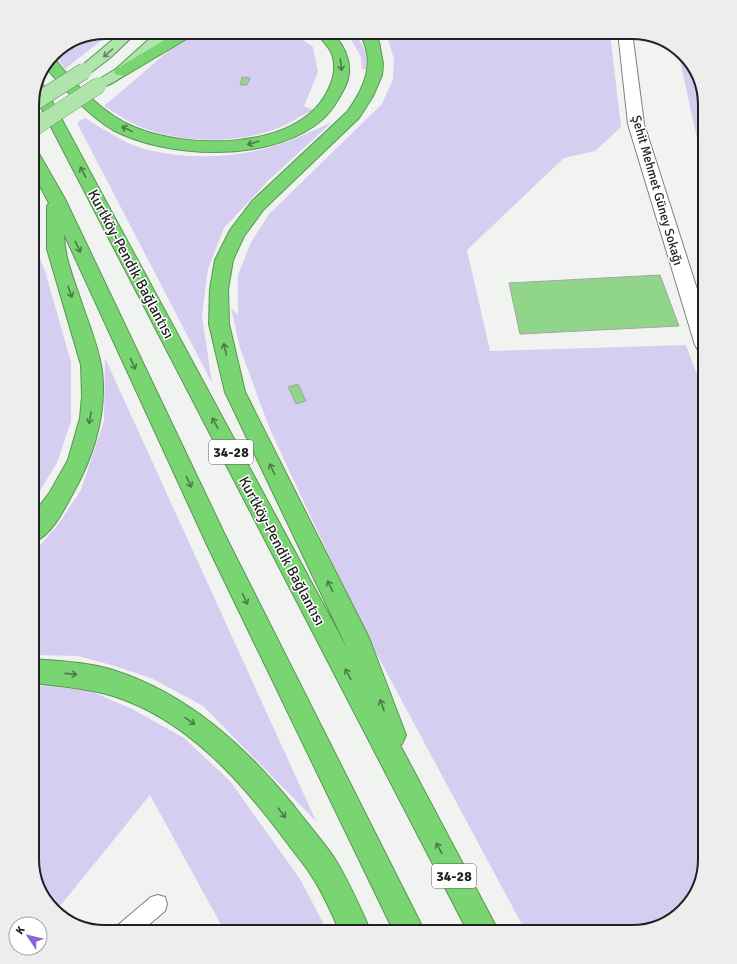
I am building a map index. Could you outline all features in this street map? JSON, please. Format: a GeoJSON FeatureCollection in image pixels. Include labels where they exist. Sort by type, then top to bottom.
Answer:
{"type":"FeatureCollection","features":[{"type":"Feature","properties":{"kind":"highway"},"geometry":{"type":"LineString","coordinates":[[121,72],[176,39]]}},
{"type":"Feature","properties":{"kind":"highway"},"geometry":{"type":"LineString","coordinates":[[53,65],[104,118],[142,136],[176,145],[211,147],[245,146],[285,134],[308,124],[330,104],[336,95],[342,74],[340,57],[334,42],[331,39]]}},
{"type":"Feature","properties":{"kind":"highway"},"geometry":{"type":"LineString","coordinates":[[371,39],[377,59],[374,82],[364,101],[353,115],[258,205],[236,234],[224,260],[219,289],[219,324],[235,392],[360,647],[425,820]]}},
{"type":"Feature","properties":{"kind":"highway","name":"Kurtköy-Pendik Bağlantısı"},"geometry":{"type":"LineString","coordinates":[[40,92],[480,925]]}},
{"type":"Feature","properties":{"kind":"highway"},"geometry":{"type":"LineString","coordinates":[[39,169],[56,199],[216,540],[407,925]]}},
{"type":"Feature","properties":{"kind":"highway"},"geometry":{"type":"LineString","coordinates":[[39,525],[49,514],[72,475],[88,429],[93,401],[92,374],[77,313],[56,247],[56,199]]}},
{"type":"Feature","properties":{"kind":"highway"},"geometry":{"type":"LineString","coordinates":[[39,672],[94,677],[141,693],[191,721],[235,758],[279,809],[323,868],[352,925]]}},
{"type":"Feature","properties":{"kind":"main road"},"geometry":{"type":"LineString","coordinates":[[39,99],[84,71],[122,39]]}},
{"type":"Feature","properties":{"kind":"main road"},"geometry":{"type":"LineString","coordinates":[[121,72],[152,39]]}},
{"type":"Feature","properties":{"kind":"main road"},"geometry":{"type":"LineString","coordinates":[[39,124],[121,72],[157,39]]}},
{"type":"Feature","properties":{"kind":"street","name":"Şehit Mehmet Güney Sokağı"},"geometry":{"type":"LineString","coordinates":[[626,39],[636,124],[698,323]]}},
{"type":"Feature","properties":{"kind":"lane"},"geometry":{"type":"LineString","coordinates":[[133,925],[158,904]]}},
{"type":"Feature","properties":{"kind":"shaded area"},"geometry":{"type":"Polygon","coordinates":[[[103,39],[65,69],[58,59],[61,55],[84,42],[103,39]]]}},
{"type":"Feature","properties":{"kind":"shaded area"},"geometry":{"type":"Polygon","coordinates":[[[188,39],[302,39],[313,47],[318,72],[304,106],[313,110],[283,126],[265,132],[246,137],[205,140],[184,138],[145,129],[128,121],[104,106],[179,42],[188,39]]]}},
{"type":"Feature","properties":{"kind":"shaded area"},"geometry":{"type":"Polygon","coordinates":[[[351,39],[359,39],[360,41],[366,58],[366,69],[362,69],[361,57],[351,39]]]}},
{"type":"Feature","properties":{"kind":"shaded area"},"geometry":{"type":"Polygon","coordinates":[[[387,39],[611,39],[621,127],[595,151],[564,158],[467,250],[490,351],[686,345],[698,377],[698,859],[696,876],[693,884],[679,906],[669,914],[649,923],[632,925],[522,925],[374,649],[269,427],[240,348],[231,308],[238,315],[238,275],[251,242],[269,214],[382,104],[393,79],[394,59],[387,39]]]}},
{"type":"Feature","properties":{"kind":"shaded area"},"geometry":{"type":"Polygon","coordinates":[[[680,59],[687,68],[695,84],[698,105],[698,143],[680,59]]]}},
{"type":"Feature","properties":{"kind":"shaded area"},"geometry":{"type":"Polygon","coordinates":[[[85,118],[115,136],[148,150],[196,156],[246,153],[278,145],[332,122],[267,182],[224,228],[208,269],[202,316],[212,383],[77,123],[85,118]]]}},
{"type":"Feature","properties":{"kind":"shaded area"},"geometry":{"type":"Polygon","coordinates":[[[39,257],[45,271],[71,362],[71,421],[57,463],[39,493],[39,257]]]}},
{"type":"Feature","properties":{"kind":"shaded area"},"geometry":{"type":"Polygon","coordinates":[[[105,358],[316,821],[203,706],[153,679],[115,666],[78,656],[39,655],[39,546],[57,526],[81,490],[104,421],[105,358]]]}},
{"type":"Feature","properties":{"kind":"shaded area"},"geometry":{"type":"Polygon","coordinates":[[[39,686],[88,690],[132,709],[184,738],[230,781],[300,879],[324,925],[221,925],[150,795],[59,907],[58,906],[50,896],[42,880],[40,872],[39,686]]]}},
{"type":"Feature","properties":{"kind":"building"},"geometry":{"type":"Polygon","coordinates":[[[242,77],[250,78],[247,85],[240,85],[242,77]]]}},
{"type":"Feature","properties":{"kind":"building"},"geometry":{"type":"Polygon","coordinates":[[[660,275],[679,326],[520,334],[509,283],[660,275]]]}},
{"type":"Feature","properties":{"kind":"building"},"geometry":{"type":"Polygon","coordinates":[[[298,384],[306,401],[296,404],[288,387],[298,384]]]}}]}
